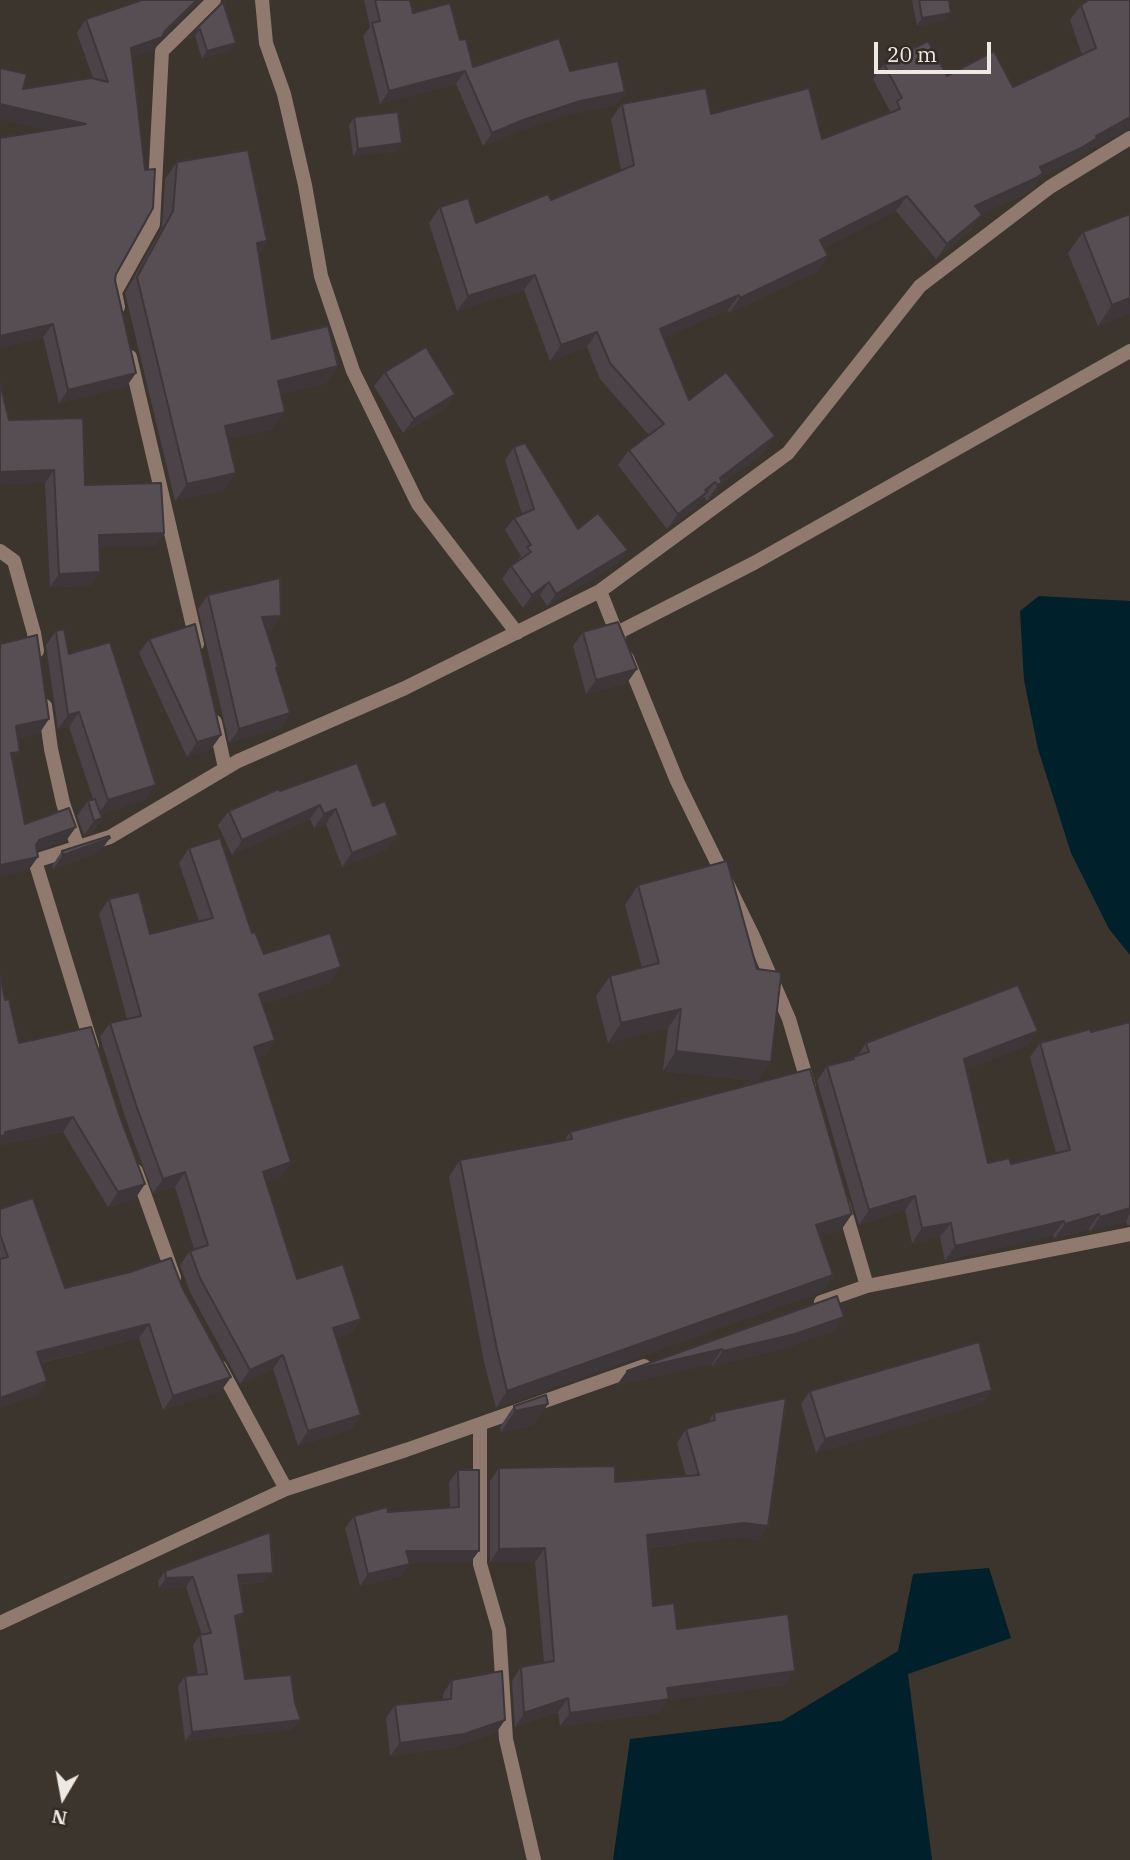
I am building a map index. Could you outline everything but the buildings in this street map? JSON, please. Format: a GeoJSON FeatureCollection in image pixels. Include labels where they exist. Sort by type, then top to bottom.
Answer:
{"type":"FeatureCollection","features":[{"type":"Feature","properties":{"kind":"street"},"geometry":{"type":"LineString","coordinates":[[121,319],[115,292],[153,223],[162,51],[214,0]]}},
{"type":"Feature","properties":{"kind":"street"},"geometry":{"type":"LineString","coordinates":[[262,0],[266,43],[285,94],[321,276],[353,371],[418,504],[517,633]]}},
{"type":"Feature","properties":{"kind":"street"},"geometry":{"type":"LineString","coordinates":[[98,1064],[35,861],[110,837],[238,761],[405,688],[600,591],[788,453],[920,286],[1050,187],[1130,138]]}},
{"type":"Feature","properties":{"kind":"street"},"geometry":{"type":"LineString","coordinates":[[127,346],[200,659]]}},
{"type":"Feature","properties":{"kind":"street"},"geometry":{"type":"LineString","coordinates":[[617,633],[754,563],[1130,351]]}},
{"type":"Feature","properties":{"kind":"street"},"geometry":{"type":"LineString","coordinates":[[0,551],[14,561],[20,578],[34,633],[40,672]]}},
{"type":"Feature","properties":{"kind":"street"},"geometry":{"type":"LineString","coordinates":[[600,591],[677,781],[753,936],[789,1019],[812,1097]]}},
{"type":"Feature","properties":{"kind":"street"},"geometry":{"type":"LineString","coordinates":[[43,698],[57,776],[78,848]]}},
{"type":"Feature","properties":{"kind":"street"},"geometry":{"type":"LineString","coordinates":[[213,714],[225,768]]}},
{"type":"Feature","properties":{"kind":"street"},"geometry":{"type":"LineString","coordinates":[[131,1159],[181,1296]]}},
{"type":"Feature","properties":{"kind":"street"},"geometry":{"type":"LineString","coordinates":[[838,1186],[867,1286]]}},
{"type":"Feature","properties":{"kind":"street"},"geometry":{"type":"LineString","coordinates":[[802,1309],[867,1286],[1130,1234]]}},
{"type":"Feature","properties":{"kind":"street"},"geometry":{"type":"LineString","coordinates":[[213,1355],[286,1489]]}},
{"type":"Feature","properties":{"kind":"street"},"geometry":{"type":"LineString","coordinates":[[0,1623],[286,1489],[660,1360]]}},
{"type":"Feature","properties":{"kind":"street"},"geometry":{"type":"LineString","coordinates":[[480,1424],[480,1564],[499,1630],[506,1739],[534,1860]]}},
{"type":"Feature","properties":{"kind":"water"},"geometry":{"type":"Polygon","coordinates":[[[1039,596],[1130,601],[1130,955],[1109,929],[1071,853],[1038,749],[1024,680],[1020,611],[1039,596]]]}},
{"type":"Feature","properties":{"kind":"water"},"geometry":{"type":"Polygon","coordinates":[[[989,1568],[1011,1638],[908,1674],[932,1860],[613,1860],[630,1739],[782,1721],[898,1651],[913,1574],[989,1568]]]}}]}
